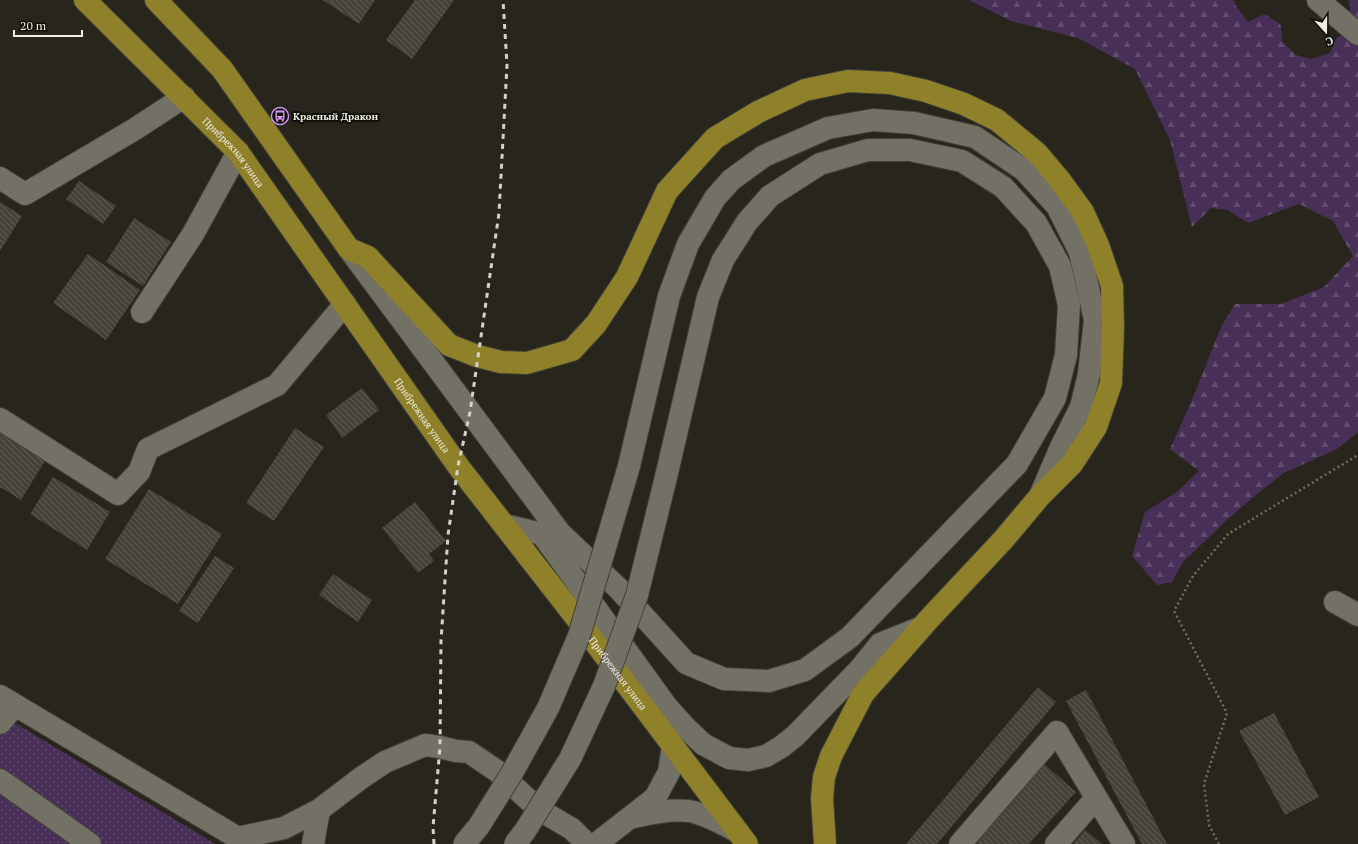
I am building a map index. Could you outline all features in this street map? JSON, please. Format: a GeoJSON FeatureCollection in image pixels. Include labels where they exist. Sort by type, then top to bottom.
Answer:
{"type":"FeatureCollection","features":[{"type":"Feature","properties":{"kind":"main road","name":"Прибрежная улица"},"geometry":{"type":"LineString","coordinates":[[85,0],[238,152],[458,466],[586,630],[742,838]]}},
{"type":"Feature","properties":{"kind":"main road"},"geometry":{"type":"LineString","coordinates":[[156,0],[222,69],[349,248],[368,257],[449,345],[477,356],[501,362],[527,363],[572,350],[596,324],[627,277],[666,191],[715,138],[758,112],[805,90],[848,81],[890,83],[926,91],[964,104],[997,120],[1037,153],[1059,179],[1083,212],[1098,245],[1112,286],[1113,327],[1111,383],[1096,427],[1072,464],[1040,496],[1003,540],[920,628],[863,694],[831,756],[824,777],[822,798],[825,844]]}},
{"type":"Feature","properties":{"kind":"street"},"geometry":{"type":"LineString","coordinates":[[1318,0],[1358,34]]}},
{"type":"Feature","properties":{"kind":"street"},"geometry":{"type":"LineString","coordinates":[[0,178],[25,194],[135,129],[184,97]]}},
{"type":"Feature","properties":{"kind":"street"},"geometry":{"type":"LineString","coordinates":[[464,844],[479,826],[512,773],[548,708],[579,636],[629,466],[669,296],[688,244],[715,198],[731,180],[764,156],[828,128],[873,120],[914,123],[975,137],[1024,170],[1056,206],[1080,252],[1095,320],[1089,374],[1081,407],[1061,447],[1040,496]]}},
{"type":"Feature","properties":{"kind":"street"},"geometry":{"type":"LineString","coordinates":[[349,248],[560,533],[618,588],[686,663],[724,679],[769,681],[805,670],[850,637],[1017,464],[1055,398],[1066,355],[1068,306],[1060,266],[1036,223],[1003,186],[962,161],[910,150],[868,150],[820,164],[770,196],[747,222],[723,260],[708,297],[637,595],[604,686],[570,759],[525,831],[515,844]]}},
{"type":"Feature","properties":{"kind":"street"},"geometry":{"type":"LineString","coordinates":[[142,312],[193,234],[238,152]]}},
{"type":"Feature","properties":{"kind":"street"},"geometry":{"type":"LineString","coordinates":[[0,418],[118,494],[139,472],[148,449],[277,385],[345,304]]}},
{"type":"Feature","properties":{"kind":"street"},"geometry":{"type":"LineString","coordinates":[[504,525],[542,534],[667,707],[703,744],[729,758],[748,760],[766,756],[781,747],[795,736],[860,669],[880,644],[920,628]]}},
{"type":"Feature","properties":{"kind":"street"},"geometry":{"type":"LineString","coordinates":[[1334,602],[1358,615]]}},
{"type":"Feature","properties":{"kind":"street"},"geometry":{"type":"LineString","coordinates":[[0,723],[7,700],[238,838],[284,828],[319,810],[385,762],[425,745],[469,752],[497,771],[532,803],[572,830],[588,844]]}},
{"type":"Feature","properties":{"kind":"street"},"geometry":{"type":"LineString","coordinates":[[960,844],[1057,732],[1124,844]]}},
{"type":"Feature","properties":{"kind":"street"},"geometry":{"type":"LineString","coordinates":[[596,844],[655,798],[669,772],[673,746]]}},
{"type":"Feature","properties":{"kind":"street"},"geometry":{"type":"LineString","coordinates":[[0,780],[90,844]]}},
{"type":"Feature","properties":{"kind":"street"},"geometry":{"type":"LineString","coordinates":[[1056,844],[1096,798]]}},
{"type":"Feature","properties":{"kind":"street"},"geometry":{"type":"LineString","coordinates":[[313,844],[319,810]]}},
{"type":"Feature","properties":{"kind":"street"},"geometry":{"type":"LineString","coordinates":[[631,818],[659,811],[690,812],[711,818],[742,838]]}},
{"type":"Feature","properties":{"kind":"path"},"geometry":{"type":"LineString","coordinates":[[1219,844],[1209,825],[1204,784],[1227,713],[1174,611],[1193,576],[1228,534],[1358,455]]}},
{"type":"Feature","properties":{"kind":"green space"},"geometry":{"type":"Polygon","coordinates":[[[969,0],[1233,0],[1248,22],[1265,14],[1281,25],[1282,41],[1296,55],[1311,59],[1330,53],[1336,39],[1344,33],[1358,45],[1358,432],[1337,449],[1284,473],[1258,493],[1183,562],[1172,582],[1157,585],[1132,556],[1145,512],[1177,492],[1199,471],[1170,449],[1194,395],[1221,327],[1235,304],[1281,304],[1324,287],[1353,256],[1333,221],[1299,204],[1248,223],[1228,210],[1211,208],[1192,227],[1170,140],[1135,69],[1078,38],[1011,21],[969,0]]]}},
{"type":"Feature","properties":{"kind":"green space"},"geometry":{"type":"Polygon","coordinates":[[[1349,0],[1358,0],[1358,23],[1351,18],[1349,0]]]}},
{"type":"Feature","properties":{"kind":"green space"},"geometry":{"type":"Polygon","coordinates":[[[0,714],[199,834],[215,844],[0,844],[0,714]]]}},
{"type":"Feature","properties":{"kind":"building"},"geometry":{"type":"Polygon","coordinates":[[[323,0],[375,0],[359,24],[323,0]]]}},
{"type":"Feature","properties":{"kind":"building"},"geometry":{"type":"Polygon","coordinates":[[[415,0],[454,0],[412,59],[386,40],[415,0]]]}},
{"type":"Feature","properties":{"kind":"building"},"geometry":{"type":"Polygon","coordinates":[[[79,181],[116,206],[103,224],[66,199],[79,181]]]}},
{"type":"Feature","properties":{"kind":"building"},"geometry":{"type":"Polygon","coordinates":[[[0,202],[22,216],[0,251],[0,202]]]}},
{"type":"Feature","properties":{"kind":"building"},"geometry":{"type":"Polygon","coordinates":[[[134,218],[171,242],[143,286],[106,262],[134,218]]]}},
{"type":"Feature","properties":{"kind":"building"},"geometry":{"type":"Polygon","coordinates":[[[88,254],[140,290],[106,340],[53,303],[88,254]]]}},
{"type":"Feature","properties":{"kind":"building"},"geometry":{"type":"Polygon","coordinates":[[[362,388],[379,410],[342,438],[326,415],[362,388]]]}},
{"type":"Feature","properties":{"kind":"building"},"geometry":{"type":"Polygon","coordinates":[[[295,428],[324,447],[274,521],[246,503],[295,428]]]}},
{"type":"Feature","properties":{"kind":"building"},"geometry":{"type":"Polygon","coordinates":[[[0,430],[46,459],[21,500],[0,487],[0,430]]]}},
{"type":"Feature","properties":{"kind":"building"},"geometry":{"type":"Polygon","coordinates":[[[53,477],[110,512],[87,550],[30,514],[53,477]]]}},
{"type":"Feature","properties":{"kind":"building"},"geometry":{"type":"Polygon","coordinates":[[[149,489],[222,534],[178,604],[105,559],[149,489]]]}},
{"type":"Feature","properties":{"kind":"building"},"geometry":{"type":"Polygon","coordinates":[[[415,502],[446,541],[429,554],[434,561],[418,573],[382,528],[415,502]]]}},
{"type":"Feature","properties":{"kind":"building"},"geometry":{"type":"Polygon","coordinates":[[[215,556],[234,568],[198,623],[179,611],[215,556]]]}},
{"type":"Feature","properties":{"kind":"building"},"geometry":{"type":"Polygon","coordinates":[[[333,574],[372,600],[358,622],[319,595],[333,574]]]}},
{"type":"Feature","properties":{"kind":"building"},"geometry":{"type":"Polygon","coordinates":[[[1038,687],[1056,702],[937,844],[906,844],[1038,687]]]}},
{"type":"Feature","properties":{"kind":"building"},"geometry":{"type":"Polygon","coordinates":[[[1086,690],[1167,844],[1142,844],[1066,701],[1086,690]]]}},
{"type":"Feature","properties":{"kind":"building"},"geometry":{"type":"Polygon","coordinates":[[[1274,713],[1319,797],[1285,815],[1239,731],[1274,713]]]}},
{"type":"Feature","properties":{"kind":"building"},"geometry":{"type":"Polygon","coordinates":[[[1043,763],[1076,792],[1029,844],[970,844],[1043,763]]]}},
{"type":"Feature","properties":{"kind":"building"},"geometry":{"type":"Polygon","coordinates":[[[1085,830],[1102,844],[1073,844],[1085,830]]]}},
{"type":"Feature","properties":{"kind":"railway"},"geometry":{"type":"LineString","coordinates":[[434,844],[433,827],[440,747],[441,641],[448,535],[458,466],[470,412],[499,213],[507,65],[503,0]]}},
{"type":"Feature","properties":{"kind":"place","name":"Красный Дракон"},"geometry":{"type":"Point","coordinates":[280,116]}}]}
